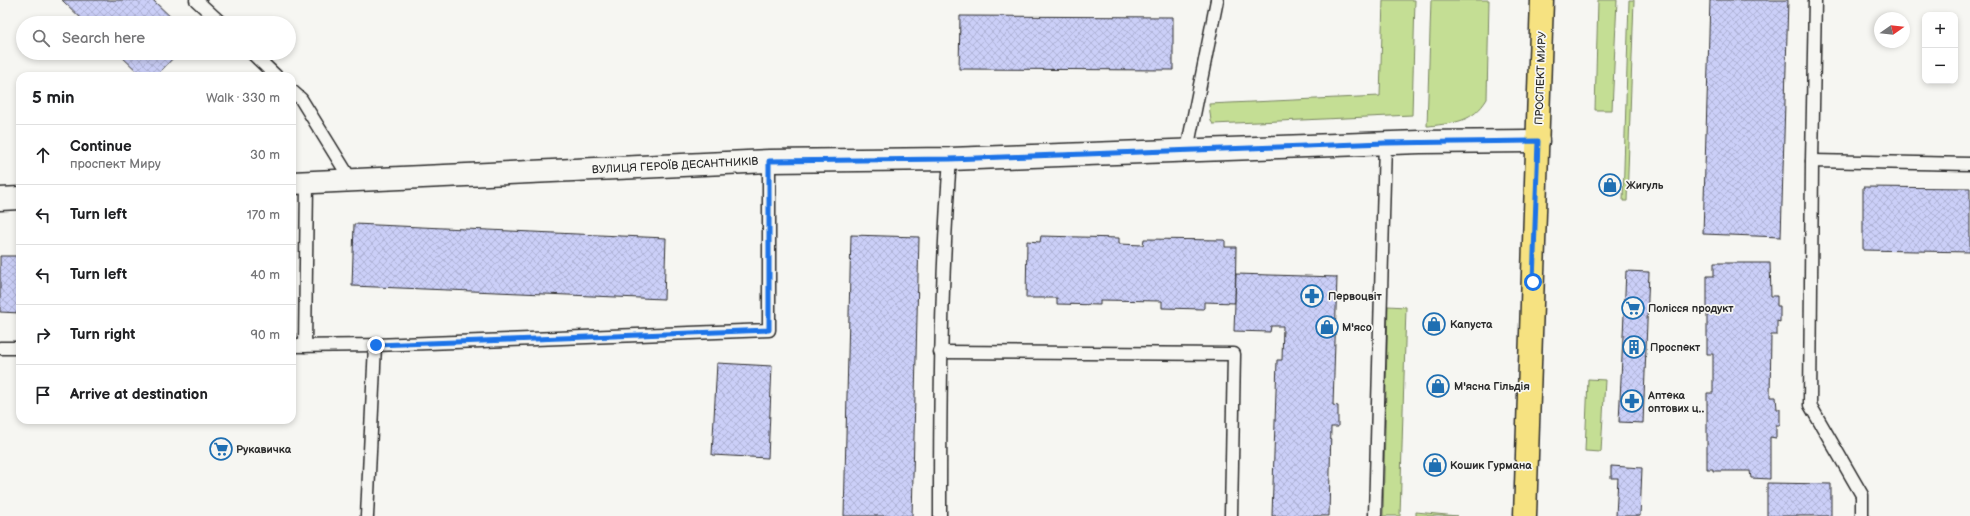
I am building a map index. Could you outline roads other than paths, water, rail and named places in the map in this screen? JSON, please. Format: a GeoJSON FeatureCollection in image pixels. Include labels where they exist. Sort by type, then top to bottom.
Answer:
{"type":"FeatureCollection","features":[{"type":"Feature","properties":{"kind":"main road","name":"ПРОСПЕКТ МИРУ"},"geometry":{"type":"LineString","coordinates":[[1525,516],[1542,0]]}},
{"type":"Feature","properties":{"kind":"street","name":"ВУЛИЦЯ ГЕРОЇВ ДЕСАНТНИКІВ"},"geometry":{"type":"LineString","coordinates":[[299,182],[769,161],[950,159],[1385,143],[1538,141]]}},
{"type":"Feature","properties":{"kind":"street"},"geometry":{"type":"LineString","coordinates":[[0,199],[16,198]]}},
{"type":"Feature","properties":{"kind":"lane"},"geometry":{"type":"LineString","coordinates":[[196,0],[213,16]]}},
{"type":"Feature","properties":{"kind":"lane"},"geometry":{"type":"LineString","coordinates":[[1187,150],[1217,0]]}},
{"type":"Feature","properties":{"kind":"lane"},"geometry":{"type":"LineString","coordinates":[[1815,0],[1810,405],[1862,495],[1862,516]]}},
{"type":"Feature","properties":{"kind":"lane"},"geometry":{"type":"LineString","coordinates":[[259,60],[272,72]]}},
{"type":"Feature","properties":{"kind":"lane"},"geometry":{"type":"LineString","coordinates":[[296,95],[301,100],[351,180]]}},
{"type":"Feature","properties":{"kind":"lane"},"geometry":{"type":"LineString","coordinates":[[1375,516],[1385,143]]}},
{"type":"Feature","properties":{"kind":"lane"},"geometry":{"type":"LineString","coordinates":[[940,516],[940,352],[944,240],[950,159]]}},
{"type":"Feature","properties":{"kind":"lane"},"geometry":{"type":"LineString","coordinates":[[296,346],[376,345],[769,330],[769,161]]}},
{"type":"Feature","properties":{"kind":"lane"},"geometry":{"type":"LineString","coordinates":[[1812,161],[1970,164]]}},
{"type":"Feature","properties":{"kind":"lane"},"geometry":{"type":"LineString","coordinates":[[299,182],[305,346]]}},
{"type":"Feature","properties":{"kind":"lane"},"geometry":{"type":"LineString","coordinates":[[368,516],[376,345]]}},
{"type":"Feature","properties":{"kind":"lane"},"geometry":{"type":"LineString","coordinates":[[0,348],[16,348]]}},
{"type":"Feature","properties":{"kind":"lane"},"geometry":{"type":"LineString","coordinates":[[940,352],[1234,354],[1231,516]]}},
{"type":"Feature","properties":{"kind":"place","name":"Жигуль"},"geometry":{"type":"Point","coordinates":[1610,185]}},
{"type":"Feature","properties":{"kind":"place","name":"Первоцвіт"},"geometry":{"type":"Point","coordinates":[1312,296]}},
{"type":"Feature","properties":{"kind":"place","name":"Полісся продукт"},"geometry":{"type":"Point","coordinates":[1633,308]}},
{"type":"Feature","properties":{"kind":"place","name":"Капуста"},"geometry":{"type":"Point","coordinates":[1434,324]}},
{"type":"Feature","properties":{"kind":"place","name":"М'ясо"},"geometry":{"type":"Point","coordinates":[1327,327]}},
{"type":"Feature","properties":{"kind":"place","name":"Проспект"},"geometry":{"type":"Point","coordinates":[1634,347]}},
{"type":"Feature","properties":{"kind":"place","name":"М'ясна Гільдія"},"geometry":{"type":"Point","coordinates":[1438,386]}},
{"type":"Feature","properties":{"kind":"place","name":"Аптека оптових ц‥"},"geometry":{"type":"Point","coordinates":[1632,401]}},
{"type":"Feature","properties":{"kind":"place","name":"Рукавичка"},"geometry":{"type":"Point","coordinates":[221,449]}},
{"type":"Feature","properties":{"kind":"place","name":"Кошик Гурмана"},"geometry":{"type":"Point","coordinates":[1435,465]}}]}
